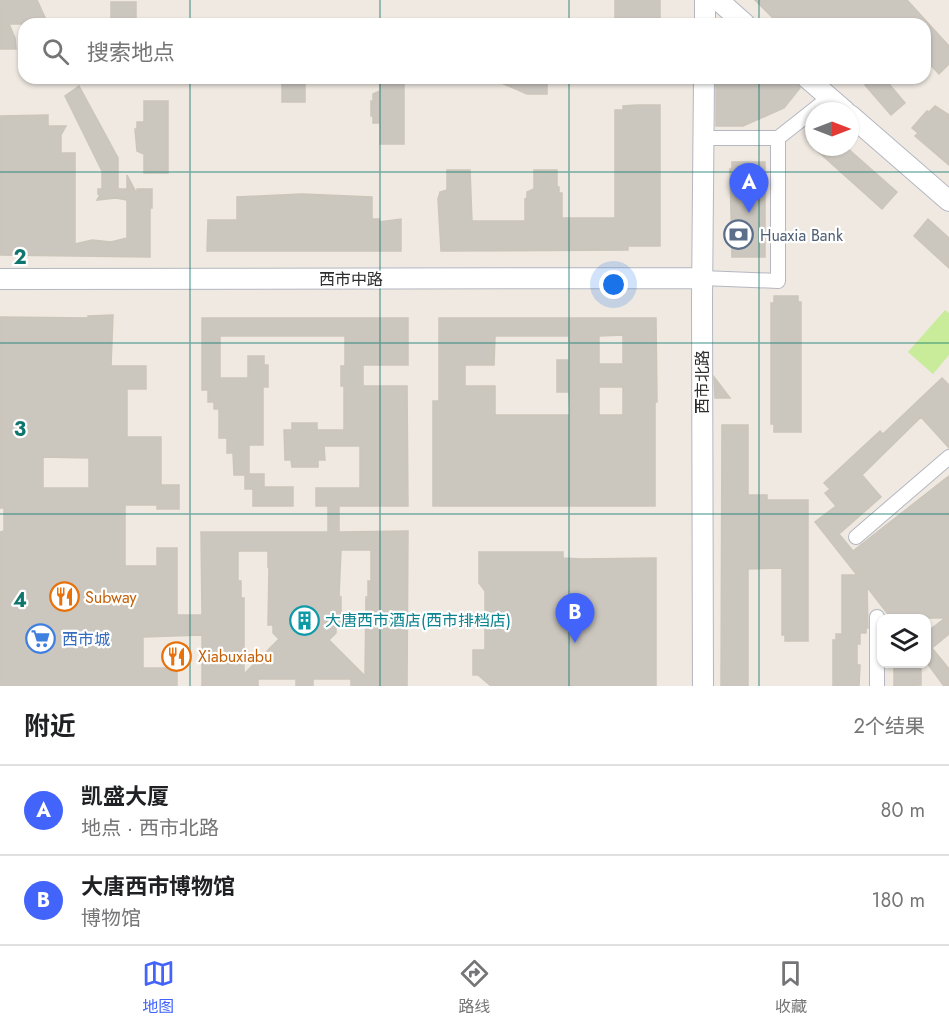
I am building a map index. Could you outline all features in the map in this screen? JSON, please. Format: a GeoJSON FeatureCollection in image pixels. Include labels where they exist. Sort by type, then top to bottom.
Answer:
{"type":"FeatureCollection","features":[{"type":"Feature","properties":{"kind":"street"},"geometry":{"type":"LineString","coordinates":[[705,0],[705,18]]}},
{"type":"Feature","properties":{"kind":"street"},"geometry":{"type":"LineString","coordinates":[[718,0],[738,18]]}},
{"type":"Feature","properties":{"kind":"street","name":"西市北路"},"geometry":{"type":"LineString","coordinates":[[703,686],[704,84]]}},
{"type":"Feature","properties":{"kind":"street"},"geometry":{"type":"LineString","coordinates":[[814,84],[835,102]]}},
{"type":"Feature","properties":{"kind":"street"},"geometry":{"type":"LineString","coordinates":[[704,138],[778,138],[830,98]]}},
{"type":"Feature","properties":{"kind":"street"},"geometry":{"type":"LineString","coordinates":[[859,123],[949,201]]}},
{"type":"Feature","properties":{"kind":"street"},"geometry":{"type":"LineString","coordinates":[[702,278],[778,282],[778,138]]}},
{"type":"Feature","properties":{"kind":"street","name":"西市中路"},"geometry":{"type":"LineString","coordinates":[[0,279],[702,278]]}},
{"type":"Feature","properties":{"kind":"street"},"geometry":{"type":"LineString","coordinates":[[856,537],[949,456]]}},
{"type":"Feature","properties":{"kind":"street"},"geometry":{"type":"LineString","coordinates":[[877,668],[877,686]]}},
{"type":"Feature","properties":{"kind":"green space"},"geometry":{"type":"Polygon","coordinates":[[[945,310],[949,313],[949,355],[933,374],[908,352],[945,310]]]}},
{"type":"Feature","properties":{"kind":"building"},"geometry":{"type":"Polygon","coordinates":[[[0,0],[37,0],[45,18],[18,18],[18,24],[9,24],[15,38],[16,49],[0,49],[0,0]]]}},
{"type":"Feature","properties":{"kind":"building"},"geometry":{"type":"Polygon","coordinates":[[[615,0],[660,0],[660,18],[615,18],[615,0]]]}},
{"type":"Feature","properties":{"kind":"building"},"geometry":{"type":"Polygon","coordinates":[[[755,0],[907,0],[923,18],[773,18],[755,0]]]}},
{"type":"Feature","properties":{"kind":"building"},"geometry":{"type":"Polygon","coordinates":[[[111,2],[136,2],[136,18],[111,18],[111,2]]]}},
{"type":"Feature","properties":{"kind":"building"},"geometry":{"type":"Polygon","coordinates":[[[931,26],[949,46],[949,64],[939,74],[931,65],[931,26]]]}},
{"type":"Feature","properties":{"kind":"building"},"geometry":{"type":"Polygon","coordinates":[[[282,84],[305,84],[305,102],[282,102],[282,84]]]}},
{"type":"Feature","properties":{"kind":"building"},"geometry":{"type":"Polygon","coordinates":[[[380,84],[404,84],[404,144],[380,144],[380,123],[373,123],[371,101],[373,101],[373,94],[380,91],[380,84]]]}},
{"type":"Feature","properties":{"kind":"building"},"geometry":{"type":"Polygon","coordinates":[[[504,84],[547,84],[547,94],[527,94],[504,84]]]}},
{"type":"Feature","properties":{"kind":"building"},"geometry":{"type":"Polygon","coordinates":[[[716,84],[798,84],[800,88],[784,108],[743,126],[716,126],[716,84]]]}},
{"type":"Feature","properties":{"kind":"building"},"geometry":{"type":"Polygon","coordinates":[[[889,84],[905,103],[891,115],[865,85],[889,84]]]}},
{"type":"Feature","properties":{"kind":"building"},"geometry":{"type":"Polygon","coordinates":[[[79,86],[118,158],[118,189],[127,189],[127,175],[137,194],[137,189],[152,189],[150,257],[0,255],[0,116],[48,115],[48,126],[66,126],[61,135],[61,153],[75,153],[75,244],[92,240],[111,242],[127,238],[127,200],[116,198],[97,200],[100,195],[98,189],[102,189],[102,171],[65,96],[79,86]]]}},
{"type":"Feature","properties":{"kind":"building"},"geometry":{"type":"Polygon","coordinates":[[[144,101],[168,101],[168,173],[144,173],[144,154],[137,151],[135,129],[137,129],[137,122],[144,122],[144,101]]]}},
{"type":"Feature","properties":{"kind":"building"},"geometry":{"type":"Polygon","coordinates":[[[660,105],[660,246],[628,246],[628,250],[441,251],[438,199],[440,192],[447,190],[447,170],[470,170],[472,221],[525,221],[525,199],[527,192],[534,189],[534,170],[557,170],[557,187],[559,187],[559,193],[562,193],[562,218],[615,218],[615,110],[623,110],[623,106],[660,105]]]}},
{"type":"Feature","properties":{"kind":"building"},"geometry":{"type":"Polygon","coordinates":[[[935,106],[949,115],[949,165],[915,136],[918,133],[912,128],[927,111],[929,112],[935,106]]]}},
{"type":"Feature","properties":{"kind":"building"},"geometry":{"type":"Polygon","coordinates":[[[823,156],[856,156],[897,192],[882,209],[823,156]]]}},
{"type":"Feature","properties":{"kind":"building"},"geometry":{"type":"Polygon","coordinates":[[[732,162],[765,162],[765,257],[732,257],[730,169],[732,169],[732,162]]]}},
{"type":"Feature","properties":{"kind":"building"},"geometry":{"type":"Polygon","coordinates":[[[302,194],[372,197],[372,219],[379,219],[379,222],[401,219],[401,251],[207,251],[208,220],[237,220],[237,197],[302,194]]]}},
{"type":"Feature","properties":{"kind":"building"},"geometry":{"type":"Polygon","coordinates":[[[928,219],[949,238],[949,268],[914,236],[928,219]]]}},
{"type":"Feature","properties":{"kind":"building"},"geometry":{"type":"Polygon","coordinates":[[[774,296],[798,296],[798,302],[801,302],[801,432],[774,432],[774,424],[771,424],[771,303],[774,303],[774,296]]]}},
{"type":"Feature","properties":{"kind":"building"},"geometry":{"type":"Polygon","coordinates":[[[113,315],[111,366],[146,366],[146,389],[127,389],[127,437],[161,437],[161,485],[179,485],[179,509],[157,509],[157,505],[125,505],[125,566],[157,566],[157,548],[177,548],[177,615],[202,615],[201,532],[328,532],[328,506],[316,506],[316,488],[360,488],[360,446],[324,446],[325,460],[318,460],[318,467],[292,467],[291,460],[285,460],[284,430],[292,430],[292,423],[317,423],[317,430],[344,430],[344,386],[341,386],[341,366],[345,366],[345,336],[220,336],[220,378],[248,378],[248,356],[264,356],[264,365],[268,365],[268,387],[263,387],[263,445],[249,445],[249,474],[264,474],[264,487],[293,487],[293,506],[253,506],[253,489],[245,489],[245,475],[234,475],[233,453],[227,453],[227,438],[219,438],[219,409],[214,409],[214,402],[208,402],[208,390],[202,390],[202,318],[408,318],[408,365],[363,365],[363,386],[407,386],[408,506],[339,506],[339,532],[408,531],[407,686],[351,686],[351,679],[313,679],[313,686],[296,686],[296,679],[258,679],[258,686],[202,686],[202,635],[143,637],[143,668],[177,668],[177,686],[0,686],[0,532],[4,531],[4,508],[0,508],[0,317],[88,318],[88,316],[113,315]],[[43,457],[43,488],[89,488],[89,458],[43,457]],[[341,550],[339,596],[341,597],[341,625],[336,625],[336,633],[329,640],[365,676],[366,597],[368,597],[368,581],[371,581],[371,550],[341,550]],[[238,551],[238,581],[241,581],[241,598],[244,598],[244,674],[279,639],[273,633],[273,625],[268,625],[268,551],[238,551]]]}},
{"type":"Feature","properties":{"kind":"building"},"geometry":{"type":"Polygon","coordinates":[[[439,318],[656,318],[655,506],[433,506],[433,401],[439,401],[439,318]],[[623,335],[599,336],[599,364],[623,364],[623,335]],[[495,336],[494,365],[465,365],[465,386],[495,386],[495,415],[570,415],[569,392],[557,392],[557,360],[569,360],[569,336],[495,336]],[[599,387],[599,415],[623,415],[623,387],[599,387]]]}},
{"type":"Feature","properties":{"kind":"building"},"geometry":{"type":"Polygon","coordinates":[[[714,377],[730,398],[715,398],[714,377]]]}},
{"type":"Feature","properties":{"kind":"building"},"geometry":{"type":"Polygon","coordinates":[[[942,378],[949,385],[949,448],[921,417],[862,475],[881,497],[839,534],[853,551],[949,476],[949,634],[932,648],[949,669],[949,686],[944,686],[931,668],[931,629],[945,618],[931,618],[931,614],[888,614],[867,587],[868,628],[866,628],[866,633],[860,633],[860,644],[857,644],[857,665],[860,665],[859,686],[833,686],[833,640],[836,640],[836,634],[842,634],[842,575],[857,575],[815,522],[836,506],[825,493],[830,489],[824,483],[880,431],[883,434],[942,378]]]}},
{"type":"Feature","properties":{"kind":"building"},"geometry":{"type":"Polygon","coordinates":[[[722,425],[748,425],[748,495],[767,495],[767,500],[808,500],[808,641],[785,641],[785,635],[782,635],[782,568],[748,569],[748,686],[721,686],[722,425]]]}},
{"type":"Feature","properties":{"kind":"building"},"geometry":{"type":"Polygon","coordinates":[[[479,552],[563,552],[563,558],[581,559],[656,558],[656,686],[491,686],[478,675],[473,675],[473,650],[485,650],[485,591],[479,583],[479,552]]]}},
{"type":"Feature","properties":{"kind":"building"},"geometry":{"type":"Polygon","coordinates":[[[894,668],[921,668],[921,685],[894,686],[894,668]]]}},
{"type":"Feature","properties":{"kind":"place","name":"凯盛大厦"},"geometry":{"type":"Point","coordinates":[749,213]}},
{"type":"Feature","properties":{"kind":"place","name":"Huaxia Bank"},"geometry":{"type":"Point","coordinates":[739,235]}},
{"type":"Feature","properties":{"kind":"place","name":"Subway"},"geometry":{"type":"Point","coordinates":[64,597]}},
{"type":"Feature","properties":{"kind":"place","name":"大唐西市酒店(西市排档店)"},"geometry":{"type":"Point","coordinates":[304,620]}},
{"type":"Feature","properties":{"kind":"place","name":"西市城"},"geometry":{"type":"Point","coordinates":[41,639]}},
{"type":"Feature","properties":{"kind":"place","name":"大唐西市博物馆"},"geometry":{"type":"Point","coordinates":[575,643]}},
{"type":"Feature","properties":{"kind":"place","name":"Xiabuxiabu"},"geometry":{"type":"Point","coordinates":[177,656]}}]}
